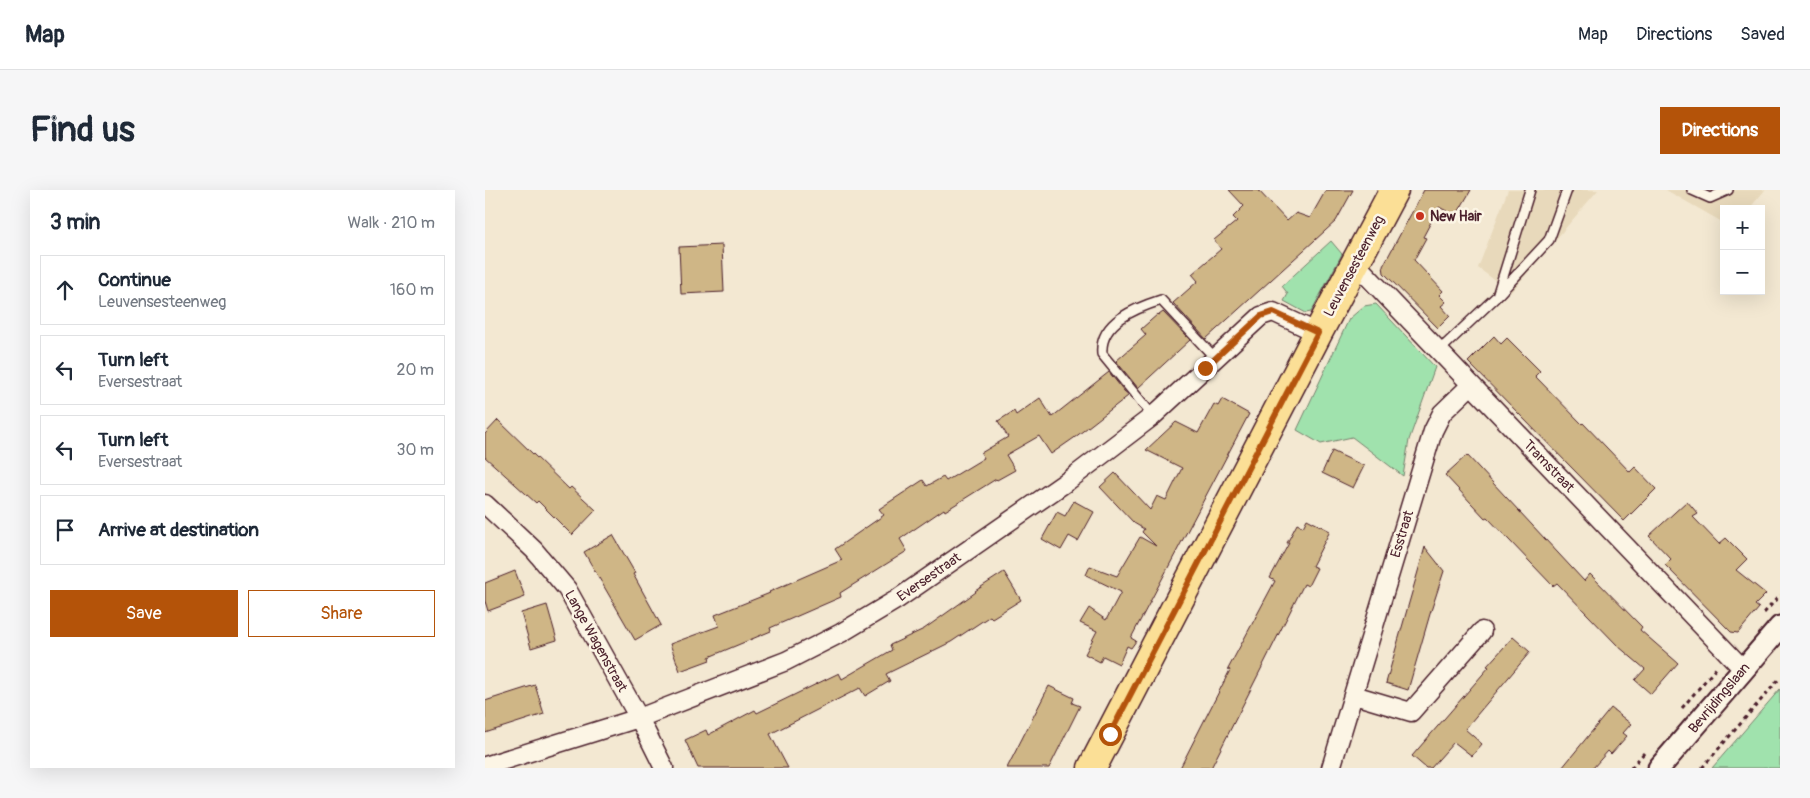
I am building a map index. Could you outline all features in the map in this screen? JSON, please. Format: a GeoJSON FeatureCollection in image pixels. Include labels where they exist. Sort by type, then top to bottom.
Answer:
{"type":"FeatureCollection","features":[{"type":"Feature","properties":{"kind":"main road","name":"Leuvensesteenweg"},"geometry":{"type":"LineString","coordinates":[[1092,768],[1394,190]]}},
{"type":"Feature","properties":{"kind":"street","name":"Tramstraat"},"geometry":{"type":"LineString","coordinates":[[1355,263],[1743,669]]}},
{"type":"Feature","properties":{"kind":"street","name":"Eversestraat"},"geometry":{"type":"LineString","coordinates":[[485,766],[639,718],[786,661],[841,633],[896,600],[1069,480],[1153,416],[1261,316],[1273,312],[1318,333]]}},
{"type":"Feature","properties":{"kind":"street","name":"Esstraat"},"geometry":{"type":"LineString","coordinates":[[1331,768],[1433,431],[1441,413],[1471,385]]}},
{"type":"Feature","properties":{"kind":"street","name":"Lange Wagenstraat"},"geometry":{"type":"LineString","coordinates":[[485,504],[534,550],[567,589],[639,718],[664,768]]}},
{"type":"Feature","properties":{"kind":"street","name":"Bevrijdingslaan"},"geometry":{"type":"LineString","coordinates":[[1659,768],[1780,627]]}},
{"type":"Feature","properties":{"kind":"street"},"geometry":{"type":"LineString","coordinates":[[1354,695],[1411,712],[1482,631]]}},
{"type":"Feature","properties":{"kind":"lane"},"geometry":{"type":"LineString","coordinates":[[1497,296],[1530,190]]}},
{"type":"Feature","properties":{"kind":"lane"},"geometry":{"type":"LineString","coordinates":[[1439,351],[1497,296],[1549,240],[1567,190]]}},
{"type":"Feature","properties":{"kind":"lane"},"geometry":{"type":"LineString","coordinates":[[1692,190],[1710,198],[1728,190]]}},
{"type":"Feature","properties":{"kind":"lane"},"geometry":{"type":"LineString","coordinates":[[1153,416],[1102,354],[1101,344],[1113,324],[1132,310],[1161,300],[1216,359]]}},
{"type":"Feature","properties":{"kind":"path"},"geometry":{"type":"LineString","coordinates":[[1702,768],[1780,678]]}},
{"type":"Feature","properties":{"kind":"shaded area"},"geometry":{"type":"Polygon","coordinates":[[[1508,190],[1598,190],[1511,292],[1478,268],[1508,190]]]}},
{"type":"Feature","properties":{"kind":"shaded area"},"geometry":{"type":"Polygon","coordinates":[[[1666,190],[1765,190],[1752,205],[1720,205],[1720,221],[1666,190]]]}},
{"type":"Feature","properties":{"kind":"green space"},"geometry":{"type":"Polygon","coordinates":[[[1331,241],[1342,254],[1311,312],[1306,313],[1284,301],[1288,294],[1282,286],[1331,241]]]}},
{"type":"Feature","properties":{"kind":"green space"},"geometry":{"type":"Polygon","coordinates":[[[1376,304],[1435,367],[1409,440],[1403,476],[1352,437],[1321,444],[1297,430],[1349,319],[1364,306],[1376,304]]]}},
{"type":"Feature","properties":{"kind":"green space"},"geometry":{"type":"Polygon","coordinates":[[[1780,689],[1780,768],[1712,768],[1780,689]]]}},
{"type":"Feature","properties":{"kind":"building"},"geometry":{"type":"Polygon","coordinates":[[[1229,190],[1258,190],[1287,221],[1296,213],[1310,218],[1326,190],[1353,190],[1336,221],[1206,339],[1173,303],[1198,281],[1192,274],[1221,249],[1214,240],[1237,221],[1233,217],[1244,206],[1229,190]]]}},
{"type":"Feature","properties":{"kind":"building"},"geometry":{"type":"Polygon","coordinates":[[[1424,190],[1471,190],[1456,216],[1439,207],[1423,237],[1426,238],[1414,260],[1443,291],[1439,295],[1446,302],[1441,306],[1450,316],[1438,328],[1384,273],[1383,266],[1424,190]]]}},
{"type":"Feature","properties":{"kind":"building"},"geometry":{"type":"Polygon","coordinates":[[[722,245],[724,292],[681,294],[679,247],[722,245]]]}},
{"type":"Feature","properties":{"kind":"building"},"geometry":{"type":"Polygon","coordinates":[[[1163,312],[1190,340],[1138,388],[1116,361],[1146,335],[1141,329],[1163,312]]]}},
{"type":"Feature","properties":{"kind":"building"},"geometry":{"type":"Polygon","coordinates":[[[1494,336],[1501,344],[1507,338],[1540,371],[1535,376],[1582,424],[1630,472],[1635,467],[1656,489],[1624,521],[1468,362],[1494,336]]]}},
{"type":"Feature","properties":{"kind":"building"},"geometry":{"type":"Polygon","coordinates":[[[1109,372],[1128,396],[1074,438],[1051,454],[1039,436],[1006,455],[1015,470],[996,479],[945,511],[944,509],[900,539],[907,551],[840,593],[841,597],[770,628],[771,631],[709,657],[710,660],[680,671],[670,644],[719,626],[715,615],[770,593],[842,560],[835,549],[884,515],[879,509],[923,480],[927,486],[943,477],[946,481],[984,458],[981,453],[1008,437],[998,421],[1014,411],[1016,415],[1040,398],[1052,417],[1109,372]]]}},
{"type":"Feature","properties":{"kind":"building"},"geometry":{"type":"Polygon","coordinates":[[[1222,399],[1249,414],[1131,638],[1136,641],[1131,648],[1127,646],[1119,664],[1103,656],[1100,662],[1085,654],[1097,631],[1080,623],[1089,608],[1106,620],[1121,592],[1086,575],[1090,566],[1117,576],[1140,537],[1156,546],[1142,532],[1144,529],[1134,523],[1100,487],[1115,473],[1150,510],[1157,496],[1166,500],[1182,468],[1146,450],[1176,422],[1198,433],[1214,404],[1218,406],[1222,399]]]}},
{"type":"Feature","properties":{"kind":"building"},"geometry":{"type":"Polygon","coordinates":[[[498,420],[569,489],[571,487],[596,510],[572,535],[538,501],[536,503],[485,457],[485,434],[498,420]]]}},
{"type":"Feature","properties":{"kind":"building"},"geometry":{"type":"Polygon","coordinates":[[[1332,451],[1364,466],[1353,488],[1322,473],[1332,451]]]}},
{"type":"Feature","properties":{"kind":"building"},"geometry":{"type":"Polygon","coordinates":[[[1467,455],[1584,581],[1590,574],[1642,627],[1640,630],[1678,663],[1651,694],[1635,680],[1645,669],[1618,646],[1557,583],[1553,586],[1445,475],[1467,455]]]}},
{"type":"Feature","properties":{"kind":"building"},"geometry":{"type":"Polygon","coordinates":[[[1074,501],[1094,512],[1078,541],[1069,536],[1061,550],[1042,539],[1057,512],[1065,516],[1074,501]]]}},
{"type":"Feature","properties":{"kind":"building"},"geometry":{"type":"Polygon","coordinates":[[[1687,501],[1698,514],[1693,517],[1719,544],[1726,538],[1747,559],[1736,570],[1766,594],[1755,605],[1759,608],[1738,633],[1731,632],[1665,565],[1671,559],[1649,536],[1687,501]]]}},
{"type":"Feature","properties":{"kind":"building"},"geometry":{"type":"Polygon","coordinates":[[[1307,519],[1330,531],[1312,566],[1317,568],[1308,586],[1304,584],[1211,768],[1180,768],[1230,670],[1228,669],[1275,581],[1270,578],[1289,543],[1287,543],[1297,524],[1303,527],[1307,519]]]}},
{"type":"Feature","properties":{"kind":"building"},"geometry":{"type":"Polygon","coordinates":[[[613,535],[635,573],[633,574],[661,625],[635,640],[584,552],[613,535]]]}},
{"type":"Feature","properties":{"kind":"building"},"geometry":{"type":"Polygon","coordinates":[[[1425,547],[1444,571],[1408,690],[1386,683],[1425,547]]]}},
{"type":"Feature","properties":{"kind":"building"},"geometry":{"type":"Polygon","coordinates":[[[515,571],[525,597],[488,611],[485,601],[485,583],[515,571]]]}},
{"type":"Feature","properties":{"kind":"building"},"geometry":{"type":"Polygon","coordinates":[[[1004,572],[1021,600],[992,618],[990,616],[951,642],[886,674],[890,681],[865,696],[860,688],[770,734],[788,768],[698,768],[685,740],[706,730],[708,735],[755,710],[757,713],[839,673],[842,679],[892,650],[890,645],[924,629],[1004,572]]]}},
{"type":"Feature","properties":{"kind":"building"},"geometry":{"type":"Polygon","coordinates":[[[547,605],[557,640],[531,648],[521,613],[547,605]]]}},
{"type":"Feature","properties":{"kind":"building"},"geometry":{"type":"Polygon","coordinates":[[[1513,637],[1530,652],[1465,729],[1482,744],[1472,756],[1454,742],[1431,768],[1426,768],[1412,756],[1513,637]]]}},
{"type":"Feature","properties":{"kind":"building"},"geometry":{"type":"Polygon","coordinates":[[[535,685],[544,714],[485,733],[485,701],[535,685]]]}},
{"type":"Feature","properties":{"kind":"building"},"geometry":{"type":"Polygon","coordinates":[[[1049,686],[1074,698],[1072,703],[1080,706],[1049,768],[1007,768],[1049,686]]]}},
{"type":"Feature","properties":{"kind":"building"},"geometry":{"type":"Polygon","coordinates":[[[1611,708],[1631,724],[1623,733],[1627,736],[1611,754],[1608,751],[1593,768],[1562,768],[1611,708]]]}},
{"type":"Feature","properties":{"kind":"place","name":"New Hair"},"geometry":{"type":"Point","coordinates":[1420,216]}},
{"type":"Feature","properties":{"kind":"route"},"geometry":{"type":"LineString","coordinates":[[1110,734],[1318,333],[1273,312],[1261,316],[1205,368]]}}]}
